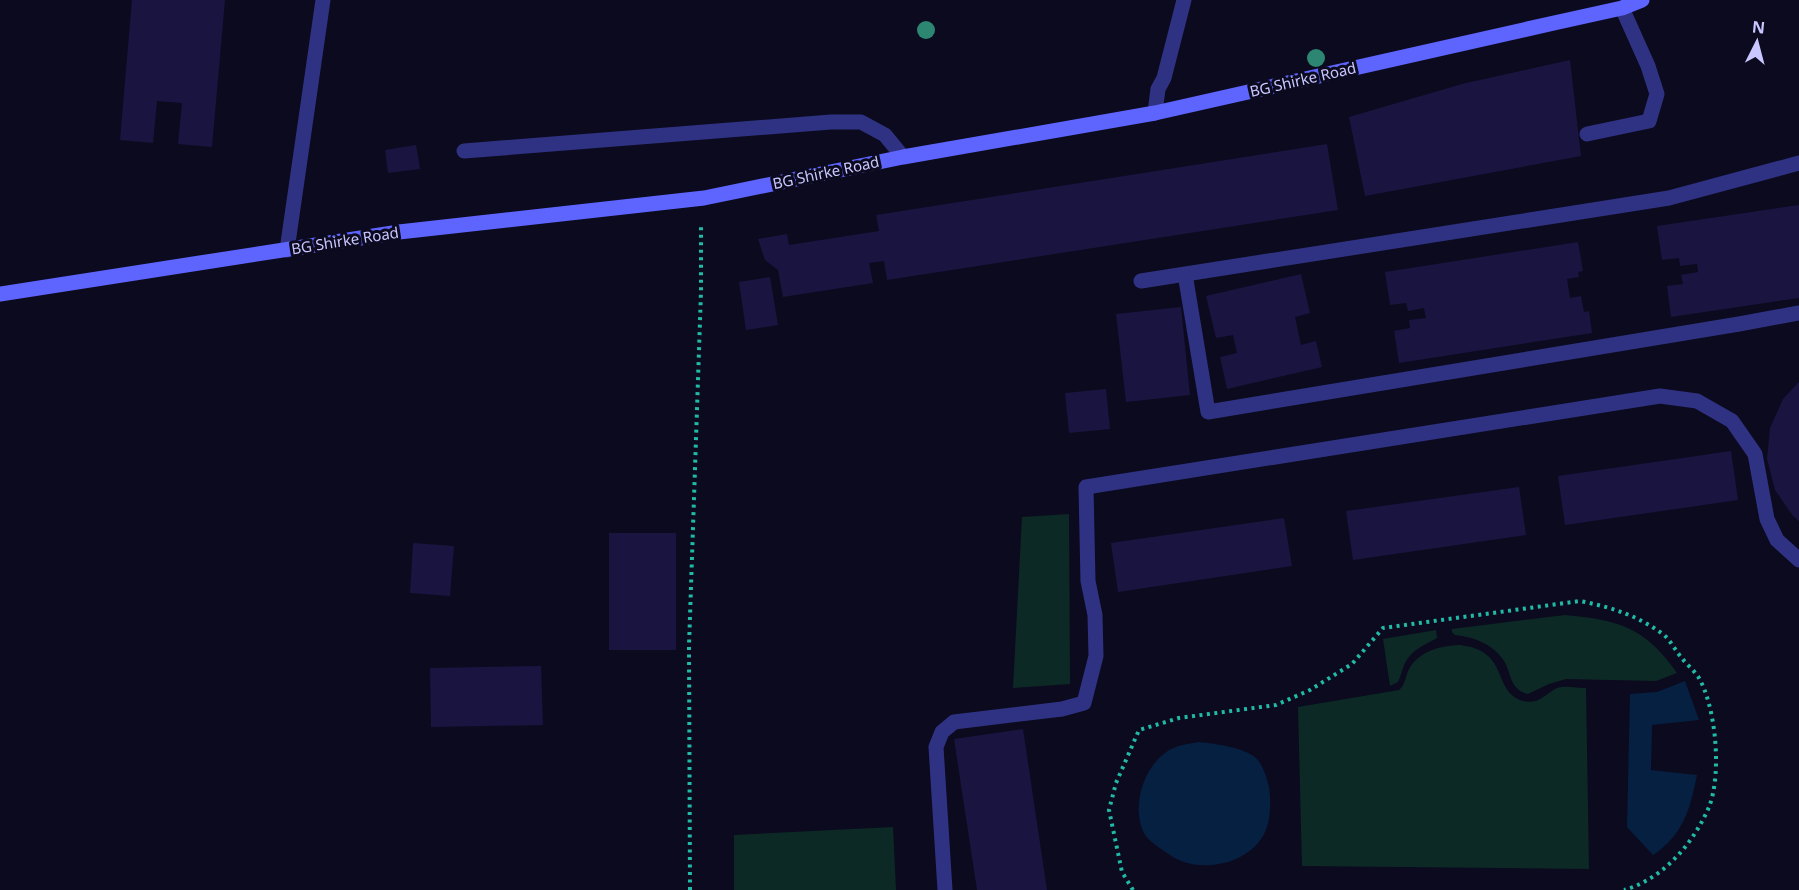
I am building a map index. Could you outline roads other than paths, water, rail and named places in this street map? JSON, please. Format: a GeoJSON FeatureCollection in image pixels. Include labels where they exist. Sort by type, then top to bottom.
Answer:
{"type":"FeatureCollection","features":[{"type":"Feature","properties":{"kind":"street"},"geometry":{"type":"LineString","coordinates":[[287,250],[323,0]]}},
{"type":"Feature","properties":{"kind":"street"},"geometry":{"type":"LineString","coordinates":[[1155,113],[1158,89],[1164,78],[1184,0]]}},
{"type":"Feature","properties":{"kind":"street","name":"BG Shirke Road"},"geometry":{"type":"LineString","coordinates":[[0,294],[399,232],[704,198],[903,157],[1155,113],[1622,8],[1642,0]]}},
{"type":"Feature","properties":{"kind":"street"},"geometry":{"type":"LineString","coordinates":[[1587,134],[1649,121],[1654,108],[1657,94],[1648,66],[1622,8]]}},
{"type":"Feature","properties":{"kind":"street"},"geometry":{"type":"LineString","coordinates":[[464,151],[831,122],[861,122],[885,135],[903,157]]}},
{"type":"Feature","properties":{"kind":"street"},"geometry":{"type":"LineString","coordinates":[[1142,280],[1668,198],[1799,163]]}},
{"type":"Feature","properties":{"kind":"street"},"geometry":{"type":"LineString","coordinates":[[1185,274],[1208,412],[1799,313]]}},
{"type":"Feature","properties":{"kind":"street"},"geometry":{"type":"LineString","coordinates":[[945,890],[936,747],[942,732],[954,722],[1062,709],[1084,703],[1096,656],[1095,615],[1087,563],[1086,487],[1660,396],[1697,401],[1732,421],[1755,454],[1767,519],[1777,540],[1799,560]]}},
{"type":"Feature","properties":{"kind":"water"},"geometry":{"type":"Polygon","coordinates":[[[1685,681],[1699,720],[1652,725],[1651,770],[1697,775],[1684,821],[1672,839],[1653,855],[1627,827],[1630,694],[1657,692],[1685,681]]]}},
{"type":"Feature","properties":{"kind":"water"},"geometry":{"type":"Polygon","coordinates":[[[1199,742],[1229,747],[1251,754],[1261,764],[1269,787],[1270,798],[1268,822],[1258,843],[1236,859],[1208,865],[1182,861],[1151,841],[1143,831],[1139,811],[1139,800],[1145,778],[1157,760],[1173,748],[1199,742]]]}}]}
